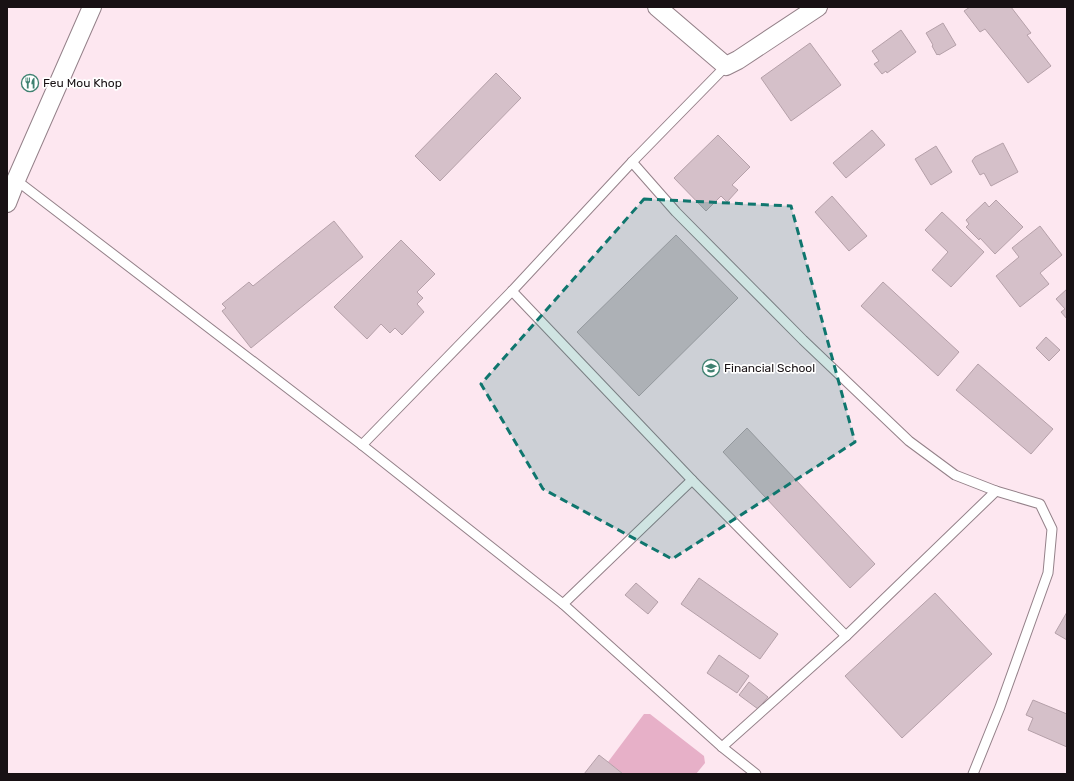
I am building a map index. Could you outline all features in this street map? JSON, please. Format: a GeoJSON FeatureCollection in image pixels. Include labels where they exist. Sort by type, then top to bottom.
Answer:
{"type":"FeatureCollection","features":[{"type":"Feature","properties":{"kind":"street"},"geometry":{"type":"LineString","coordinates":[[7,204],[16,180],[92,7]]}},
{"type":"Feature","properties":{"kind":"street"},"geometry":{"type":"LineString","coordinates":[[657,7],[726,66],[738,60],[818,7]]}},
{"type":"Feature","properties":{"kind":"lane"},"geometry":{"type":"LineString","coordinates":[[362,444],[512,291],[632,162],[726,66]]}},
{"type":"Feature","properties":{"kind":"lane"},"geometry":{"type":"LineString","coordinates":[[632,162],[676,212],[803,340],[909,441],[955,475],[996,491],[1040,504],[1052,529],[1048,573],[1000,707],[973,774]]}},
{"type":"Feature","properties":{"kind":"lane"},"geometry":{"type":"LineString","coordinates":[[16,180],[362,444],[563,604],[722,747],[756,774]]}},
{"type":"Feature","properties":{"kind":"lane"},"geometry":{"type":"LineString","coordinates":[[512,291],[692,480],[846,636]]}},
{"type":"Feature","properties":{"kind":"lane"},"geometry":{"type":"LineString","coordinates":[[563,604],[692,480]]}},
{"type":"Feature","properties":{"kind":"lane"},"geometry":{"type":"LineString","coordinates":[[722,747],[846,636],[996,491]]}},
{"type":"Feature","properties":{"kind":"highlighted area"},"geometry":{"type":"Polygon","coordinates":[[[644,199],[791,206],[855,442],[672,559],[543,489],[481,384],[644,199]]]}},
{"type":"Feature","properties":{"kind":"shaded area"},"geometry":{"type":"Polygon","coordinates":[[[644,714],[650,714],[704,756],[705,763],[696,774],[623,774],[608,762],[644,714]]]}},
{"type":"Feature","properties":{"kind":"building"},"geometry":{"type":"Polygon","coordinates":[[[970,7],[1011,7],[1031,33],[1027,35],[1051,66],[1028,83],[985,29],[980,32],[964,11],[970,7]]]}},
{"type":"Feature","properties":{"kind":"building"},"geometry":{"type":"Polygon","coordinates":[[[943,23],[956,45],[937,55],[926,33],[943,23]]]}},
{"type":"Feature","properties":{"kind":"building"},"geometry":{"type":"Polygon","coordinates":[[[901,30],[916,52],[887,73],[886,71],[882,74],[874,64],[879,61],[872,51],[901,30]]]}},
{"type":"Feature","properties":{"kind":"building"},"geometry":{"type":"Polygon","coordinates":[[[810,43],[841,85],[791,121],[761,78],[810,43]]]}},
{"type":"Feature","properties":{"kind":"building"},"geometry":{"type":"Polygon","coordinates":[[[496,73],[521,98],[440,181],[415,156],[496,73]]]}},
{"type":"Feature","properties":{"kind":"building"},"geometry":{"type":"Polygon","coordinates":[[[872,130],[885,145],[846,178],[833,163],[872,130]]]}},
{"type":"Feature","properties":{"kind":"building"},"geometry":{"type":"Polygon","coordinates":[[[718,135],[750,167],[732,185],[738,190],[727,202],[721,196],[706,211],[674,178],[718,135]]]}},
{"type":"Feature","properties":{"kind":"building"},"geometry":{"type":"Polygon","coordinates":[[[1003,143],[1018,172],[991,186],[984,173],[980,175],[972,161],[975,157],[1003,143]]]}},
{"type":"Feature","properties":{"kind":"building"},"geometry":{"type":"Polygon","coordinates":[[[936,146],[952,172],[931,185],[915,159],[936,146]]]}},
{"type":"Feature","properties":{"kind":"building"},"geometry":{"type":"Polygon","coordinates":[[[832,196],[867,236],[849,251],[815,212],[832,196]]]}},
{"type":"Feature","properties":{"kind":"building"},"geometry":{"type":"Polygon","coordinates":[[[996,200],[1023,227],[995,254],[980,238],[979,240],[966,227],[969,224],[966,220],[985,202],[989,207],[996,200]]]}},
{"type":"Feature","properties":{"kind":"building"},"geometry":{"type":"Polygon","coordinates":[[[942,212],[984,252],[951,287],[932,270],[948,252],[925,230],[942,212]]]}},
{"type":"Feature","properties":{"kind":"building"},"geometry":{"type":"Polygon","coordinates":[[[334,221],[363,257],[251,348],[222,311],[226,308],[222,304],[249,282],[253,286],[334,221]]]}},
{"type":"Feature","properties":{"kind":"building"},"geometry":{"type":"Polygon","coordinates":[[[1040,226],[1062,255],[1040,273],[1049,284],[1020,307],[996,276],[1019,257],[1012,248],[1040,226]]]}},
{"type":"Feature","properties":{"kind":"building"},"geometry":{"type":"Polygon","coordinates":[[[676,235],[738,298],[639,396],[577,332],[676,235]]]}},
{"type":"Feature","properties":{"kind":"building"},"geometry":{"type":"Polygon","coordinates":[[[401,240],[435,274],[417,292],[423,298],[417,304],[424,312],[402,335],[395,328],[390,333],[381,324],[367,339],[334,307],[401,240]]]}},
{"type":"Feature","properties":{"kind":"building"},"geometry":{"type":"Polygon","coordinates":[[[883,282],[959,352],[938,376],[861,306],[883,282]]]}},
{"type":"Feature","properties":{"kind":"building"},"geometry":{"type":"Polygon","coordinates":[[[1067,289],[1067,319],[1061,312],[1065,309],[1056,299],[1067,289]]]}},
{"type":"Feature","properties":{"kind":"building"},"geometry":{"type":"Polygon","coordinates":[[[1046,337],[1060,350],[1049,361],[1036,348],[1046,337]]]}},
{"type":"Feature","properties":{"kind":"building"},"geometry":{"type":"Polygon","coordinates":[[[978,364],[1053,429],[1031,454],[956,390],[978,364]]]}},
{"type":"Feature","properties":{"kind":"building"},"geometry":{"type":"Polygon","coordinates":[[[747,428],[875,564],[850,588],[723,452],[747,428]]]}},
{"type":"Feature","properties":{"kind":"building"},"geometry":{"type":"Polygon","coordinates":[[[699,578],[778,634],[760,659],[681,604],[699,578]]]}},
{"type":"Feature","properties":{"kind":"building"},"geometry":{"type":"Polygon","coordinates":[[[636,583],[658,602],[648,614],[625,595],[636,583]]]}},
{"type":"Feature","properties":{"kind":"building"},"geometry":{"type":"Polygon","coordinates":[[[935,593],[992,654],[902,738],[845,676],[935,593]]]}},
{"type":"Feature","properties":{"kind":"building"},"geometry":{"type":"Polygon","coordinates":[[[1067,612],[1067,640],[1055,633],[1067,612]]]}},
{"type":"Feature","properties":{"kind":"building"},"geometry":{"type":"Polygon","coordinates":[[[719,655],[749,676],[737,693],[707,673],[719,655]]]}},
{"type":"Feature","properties":{"kind":"building"},"geometry":{"type":"Polygon","coordinates":[[[749,682],[768,697],[758,709],[739,695],[749,682]]]}},
{"type":"Feature","properties":{"kind":"building"},"geometry":{"type":"Polygon","coordinates":[[[1033,700],[1067,714],[1067,747],[1028,730],[1033,718],[1026,715],[1033,700]]]}},
{"type":"Feature","properties":{"kind":"building"},"geometry":{"type":"Polygon","coordinates":[[[599,755],[608,762],[623,774],[584,774],[599,755]]]}},
{"type":"Feature","properties":{"kind":"place","name":"Feu Mou Khop"},"geometry":{"type":"Point","coordinates":[30,83]}},
{"type":"Feature","properties":{"kind":"place","name":"Financial School"},"geometry":{"type":"Point","coordinates":[711,368]}}]}
